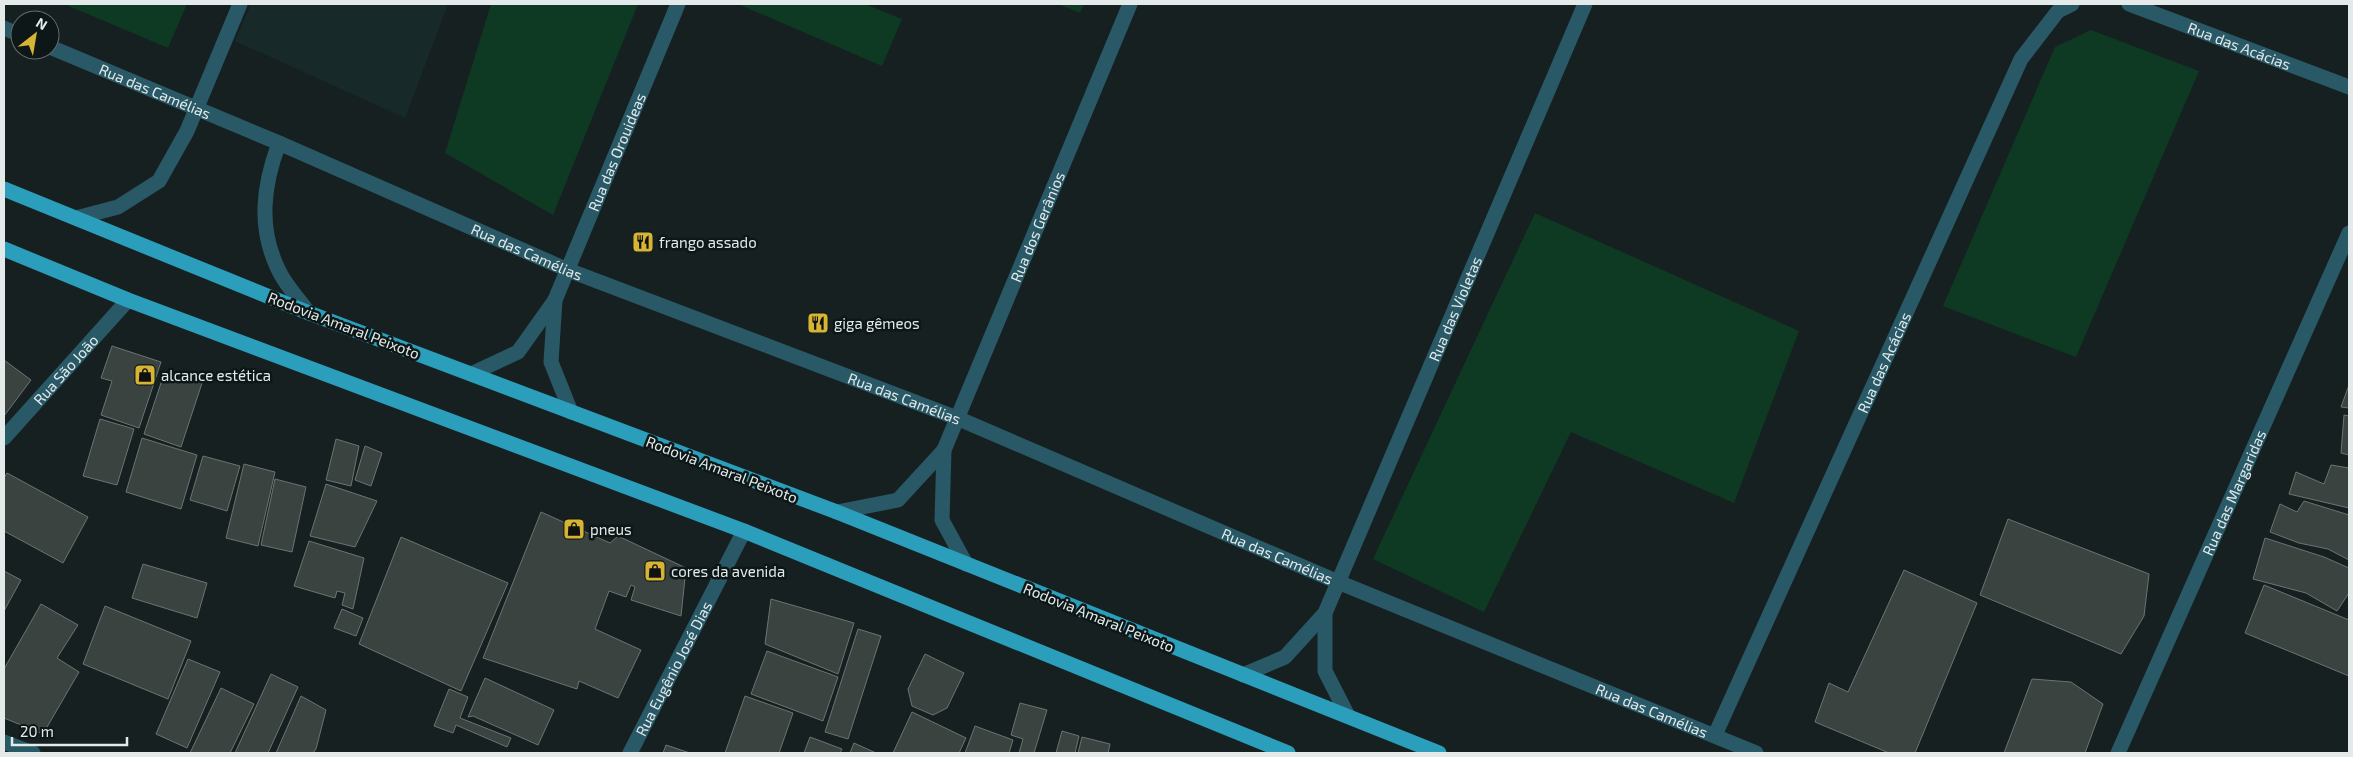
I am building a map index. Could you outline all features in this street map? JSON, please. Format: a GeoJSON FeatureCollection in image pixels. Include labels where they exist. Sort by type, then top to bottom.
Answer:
{"type":"FeatureCollection","features":[{"type":"Feature","properties":{"kind":"highway","name":"Rodovia Amaral Peixoto"},"geometry":{"type":"LineString","coordinates":[[4,189],[309,313],[837,512],[1439,753]]}},
{"type":"Feature","properties":{"kind":"highway"},"geometry":{"type":"LineString","coordinates":[[4,249],[128,300],[744,531],[1288,753]]}},
{"type":"Feature","properties":{"kind":"street"},"geometry":{"type":"LineString","coordinates":[[76,218],[118,207],[159,181],[187,131],[240,4]]}},
{"type":"Feature","properties":{"kind":"street","name":"Rua das Orouideas"},"geometry":{"type":"LineString","coordinates":[[471,374],[518,352],[555,300],[678,4]]}},
{"type":"Feature","properties":{"kind":"street","name":"Rua dos Gerânios"},"geometry":{"type":"LineString","coordinates":[[966,564],[942,520],[944,450],[1130,4]]}},
{"type":"Feature","properties":{"kind":"street","name":"Rua das Violetas"},"geometry":{"type":"LineString","coordinates":[[1243,675],[1285,656],[1325,613],[1585,4]]}},
{"type":"Feature","properties":{"kind":"street","name":"Rua das Acácias"},"geometry":{"type":"LineString","coordinates":[[1715,735],[2021,59],[2058,11],[2072,4]]}},
{"type":"Feature","properties":{"kind":"street","name":"Rua das Acácias"},"geometry":{"type":"LineString","coordinates":[[2129,4],[2349,87]]}},
{"type":"Feature","properties":{"kind":"street","name":"Rua das Camélias"},"geometry":{"type":"LineString","coordinates":[[60,52],[279,144],[568,270],[957,418],[1338,582],[1756,753]]}},
{"type":"Feature","properties":{"kind":"street"},"geometry":{"type":"LineString","coordinates":[[279,144],[266,186],[264,228],[278,270],[309,313]]}},
{"type":"Feature","properties":{"kind":"street","name":"Rua das Margaridas"},"geometry":{"type":"LineString","coordinates":[[2118,753],[2349,233]]}},
{"type":"Feature","properties":{"kind":"street","name":"Rua São João"},"geometry":{"type":"LineString","coordinates":[[4,438],[128,300]]}},
{"type":"Feature","properties":{"kind":"street","name":"Rua das Orouideas"},"geometry":{"type":"LineString","coordinates":[[555,300],[551,362],[571,412]]}},
{"type":"Feature","properties":{"kind":"street","name":"Rua dos Gerânios"},"geometry":{"type":"LineString","coordinates":[[837,512],[898,500],[944,450]]}},
{"type":"Feature","properties":{"kind":"street","name":"Rua Eugênio José Dias"},"geometry":{"type":"LineString","coordinates":[[630,753],[744,531]]}},
{"type":"Feature","properties":{"kind":"street","name":"Rua das Violetas"},"geometry":{"type":"LineString","coordinates":[[1325,613],[1325,671],[1348,716]]}},
{"type":"Feature","properties":{"kind":"street"},"geometry":{"type":"LineString","coordinates":[[4,742],[33,753]]}},
{"type":"Feature","properties":{"kind":"shaded area"},"geometry":{"type":"Polygon","coordinates":[[[251,4],[448,4],[405,118],[235,41],[251,4]]]}},
{"type":"Feature","properties":{"kind":"green space"},"geometry":{"type":"Polygon","coordinates":[[[64,4],[187,4],[168,48],[64,4]]]}},
{"type":"Feature","properties":{"kind":"green space"},"geometry":{"type":"Polygon","coordinates":[[[491,4],[638,4],[553,215],[445,153],[491,4]]]}},
{"type":"Feature","properties":{"kind":"green space"},"geometry":{"type":"Polygon","coordinates":[[[738,4],[865,4],[902,19],[882,66],[738,4]]]}},
{"type":"Feature","properties":{"kind":"green space"},"geometry":{"type":"Polygon","coordinates":[[[1058,4],[1084,4],[1080,13],[1058,4]]]}},
{"type":"Feature","properties":{"kind":"green space"},"geometry":{"type":"Polygon","coordinates":[[[2091,30],[2199,71],[2076,357],[1943,306],[2055,47],[2091,30]]]}},
{"type":"Feature","properties":{"kind":"green space"},"geometry":{"type":"Polygon","coordinates":[[[1535,213],[1799,331],[1734,503],[1571,432],[1484,612],[1373,559],[1535,213]]]}},
{"type":"Feature","properties":{"kind":"building"},"geometry":{"type":"Polygon","coordinates":[[[112,346],[161,362],[139,428],[101,415],[112,381],[101,378],[112,346]]]}},
{"type":"Feature","properties":{"kind":"building"},"geometry":{"type":"Polygon","coordinates":[[[4,360],[31,380],[4,416],[4,360]]]}},
{"type":"Feature","properties":{"kind":"building"},"geometry":{"type":"Polygon","coordinates":[[[165,371],[202,383],[181,447],[144,434],[165,371]]]}},
{"type":"Feature","properties":{"kind":"building"},"geometry":{"type":"Polygon","coordinates":[[[2349,385],[2349,408],[2341,407],[2349,385]]]}},
{"type":"Feature","properties":{"kind":"building"},"geometry":{"type":"Polygon","coordinates":[[[2344,415],[2349,416],[2349,455],[2341,453],[2344,415]]]}},
{"type":"Feature","properties":{"kind":"building"},"geometry":{"type":"Polygon","coordinates":[[[100,419],[134,429],[117,485],[83,476],[100,419]]]}},
{"type":"Feature","properties":{"kind":"building"},"geometry":{"type":"Polygon","coordinates":[[[142,438],[197,455],[181,509],[126,492],[142,438]]]}},
{"type":"Feature","properties":{"kind":"building"},"geometry":{"type":"Polygon","coordinates":[[[336,439],[359,446],[351,486],[326,480],[336,439]]]}},
{"type":"Feature","properties":{"kind":"building"},"geometry":{"type":"Polygon","coordinates":[[[365,446],[382,453],[371,486],[355,480],[365,446]]]}},
{"type":"Feature","properties":{"kind":"building"},"geometry":{"type":"Polygon","coordinates":[[[203,456],[240,466],[227,511],[190,500],[203,456]]]}},
{"type":"Feature","properties":{"kind":"building"},"geometry":{"type":"Polygon","coordinates":[[[244,464],[275,472],[258,546],[226,538],[244,464]]]}},
{"type":"Feature","properties":{"kind":"building"},"geometry":{"type":"Polygon","coordinates":[[[2331,465],[2349,468],[2349,508],[2289,494],[2296,472],[2324,484],[2331,465]]]}},
{"type":"Feature","properties":{"kind":"building"},"geometry":{"type":"Polygon","coordinates":[[[7,473],[88,517],[63,563],[4,531],[4,478],[7,473]]]}},
{"type":"Feature","properties":{"kind":"building"},"geometry":{"type":"Polygon","coordinates":[[[275,479],[306,487],[292,552],[261,545],[275,479]]]}},
{"type":"Feature","properties":{"kind":"building"},"geometry":{"type":"Polygon","coordinates":[[[326,484],[377,501],[355,547],[310,536],[326,484]]]}},
{"type":"Feature","properties":{"kind":"building"},"geometry":{"type":"Polygon","coordinates":[[[2304,501],[2349,515],[2349,560],[2328,549],[2299,543],[2270,532],[2280,504],[2297,512],[2304,501]]]}},
{"type":"Feature","properties":{"kind":"building"},"geometry":{"type":"Polygon","coordinates":[[[541,512],[610,543],[618,536],[686,568],[681,616],[631,600],[635,587],[631,585],[626,597],[609,591],[595,629],[641,650],[618,698],[579,681],[577,689],[483,658],[541,512]]]}},
{"type":"Feature","properties":{"kind":"building"},"geometry":{"type":"Polygon","coordinates":[[[2008,519],[2149,574],[2144,616],[2121,654],[1980,595],[2008,519]]]}},
{"type":"Feature","properties":{"kind":"building"},"geometry":{"type":"Polygon","coordinates":[[[401,537],[508,583],[461,691],[359,644],[401,537]]]}},
{"type":"Feature","properties":{"kind":"building"},"geometry":{"type":"Polygon","coordinates":[[[2265,538],[2324,557],[2349,568],[2349,593],[2337,611],[2306,593],[2253,579],[2265,538]]]}},
{"type":"Feature","properties":{"kind":"building"},"geometry":{"type":"Polygon","coordinates":[[[309,541],[364,558],[353,609],[342,605],[345,593],[337,591],[335,598],[294,586],[309,541]]]}},
{"type":"Feature","properties":{"kind":"building"},"geometry":{"type":"Polygon","coordinates":[[[143,564],[207,583],[197,618],[132,598],[143,564]]]}},
{"type":"Feature","properties":{"kind":"building"},"geometry":{"type":"Polygon","coordinates":[[[1904,570],[1977,603],[1915,753],[1889,753],[1815,722],[1829,683],[1848,692],[1904,570]]]}},
{"type":"Feature","properties":{"kind":"building"},"geometry":{"type":"Polygon","coordinates":[[[4,571],[21,580],[4,611],[4,571]]]}},
{"type":"Feature","properties":{"kind":"building"},"geometry":{"type":"Polygon","coordinates":[[[2264,585],[2349,620],[2349,676],[2245,633],[2264,585]]]}},
{"type":"Feature","properties":{"kind":"building"},"geometry":{"type":"Polygon","coordinates":[[[771,599],[854,623],[838,674],[765,644],[771,599]]]}},
{"type":"Feature","properties":{"kind":"building"},"geometry":{"type":"Polygon","coordinates":[[[41,604],[78,625],[57,658],[79,672],[43,734],[4,718],[4,669],[41,604]]]}},
{"type":"Feature","properties":{"kind":"building"},"geometry":{"type":"Polygon","coordinates":[[[105,606],[191,641],[168,699],[83,664],[105,606]]]}},
{"type":"Feature","properties":{"kind":"building"},"geometry":{"type":"Polygon","coordinates":[[[342,609],[363,618],[356,636],[334,628],[342,609]]]}},
{"type":"Feature","properties":{"kind":"building"},"geometry":{"type":"Polygon","coordinates":[[[858,629],[881,636],[848,739],[825,732],[858,629]]]}},
{"type":"Feature","properties":{"kind":"building"},"geometry":{"type":"Polygon","coordinates":[[[767,651],[838,677],[823,721],[751,694],[767,651]]]}},
{"type":"Feature","properties":{"kind":"building"},"geometry":{"type":"Polygon","coordinates":[[[925,654],[964,673],[947,708],[933,715],[912,706],[908,689],[925,654]]]}},
{"type":"Feature","properties":{"kind":"building"},"geometry":{"type":"Polygon","coordinates":[[[188,659],[220,672],[187,748],[156,734],[188,659]]]}},
{"type":"Feature","properties":{"kind":"building"},"geometry":{"type":"Polygon","coordinates":[[[271,674],[298,687],[268,753],[235,753],[271,674]]]}},
{"type":"Feature","properties":{"kind":"building"},"geometry":{"type":"Polygon","coordinates":[[[485,678],[554,710],[538,745],[473,716],[468,717],[485,678]]]}},
{"type":"Feature","properties":{"kind":"building"},"geometry":{"type":"Polygon","coordinates":[[[2032,679],[2071,682],[2103,704],[2085,753],[2004,753],[2032,679]]]}},
{"type":"Feature","properties":{"kind":"building"},"geometry":{"type":"Polygon","coordinates":[[[221,688],[254,704],[230,753],[190,753],[221,688]]]}},
{"type":"Feature","properties":{"kind":"building"},"geometry":{"type":"Polygon","coordinates":[[[449,689],[468,697],[460,718],[511,738],[507,747],[456,725],[453,733],[434,726],[449,689]]]}},
{"type":"Feature","properties":{"kind":"building"},"geometry":{"type":"Polygon","coordinates":[[[301,696],[326,710],[316,749],[313,753],[276,753],[301,696]]]}},
{"type":"Feature","properties":{"kind":"building"},"geometry":{"type":"Polygon","coordinates":[[[745,696],[793,713],[779,753],[725,753],[745,696]]]}},
{"type":"Feature","properties":{"kind":"building"},"geometry":{"type":"Polygon","coordinates":[[[1020,703],[1047,710],[1034,753],[1019,753],[1023,739],[1011,735],[1020,703]]]}},
{"type":"Feature","properties":{"kind":"building"},"geometry":{"type":"Polygon","coordinates":[[[912,712],[966,738],[959,753],[893,753],[912,712]]]}},
{"type":"Feature","properties":{"kind":"building"},"geometry":{"type":"Polygon","coordinates":[[[975,726],[1013,740],[1009,753],[965,753],[975,726]]]}},
{"type":"Feature","properties":{"kind":"building"},"geometry":{"type":"Polygon","coordinates":[[[1062,731],[1079,736],[1075,753],[1056,753],[1062,731]]]}},
{"type":"Feature","properties":{"kind":"building"},"geometry":{"type":"Polygon","coordinates":[[[810,737],[842,749],[840,753],[804,753],[810,737]]]}},
{"type":"Feature","properties":{"kind":"building"},"geometry":{"type":"Polygon","coordinates":[[[1082,737],[1110,744],[1108,753],[1078,753],[1082,737]]]}},
{"type":"Feature","properties":{"kind":"building"},"geometry":{"type":"Polygon","coordinates":[[[854,743],[876,753],[850,753],[854,743]]]}},
{"type":"Feature","properties":{"kind":"building"},"geometry":{"type":"Polygon","coordinates":[[[666,745],[690,753],[663,753],[666,745]]]}},
{"type":"Feature","properties":{"kind":"place","name":"frango assado"},"geometry":{"type":"Point","coordinates":[643,242]}},
{"type":"Feature","properties":{"kind":"place","name":"giga gêmeos"},"geometry":{"type":"Point","coordinates":[818,323]}},
{"type":"Feature","properties":{"kind":"place","name":"alcance estética"},"geometry":{"type":"Point","coordinates":[145,375]}},
{"type":"Feature","properties":{"kind":"place","name":"pneus"},"geometry":{"type":"Point","coordinates":[574,529]}},
{"type":"Feature","properties":{"kind":"place","name":"cores da avenida"},"geometry":{"type":"Point","coordinates":[655,571]}}]}
